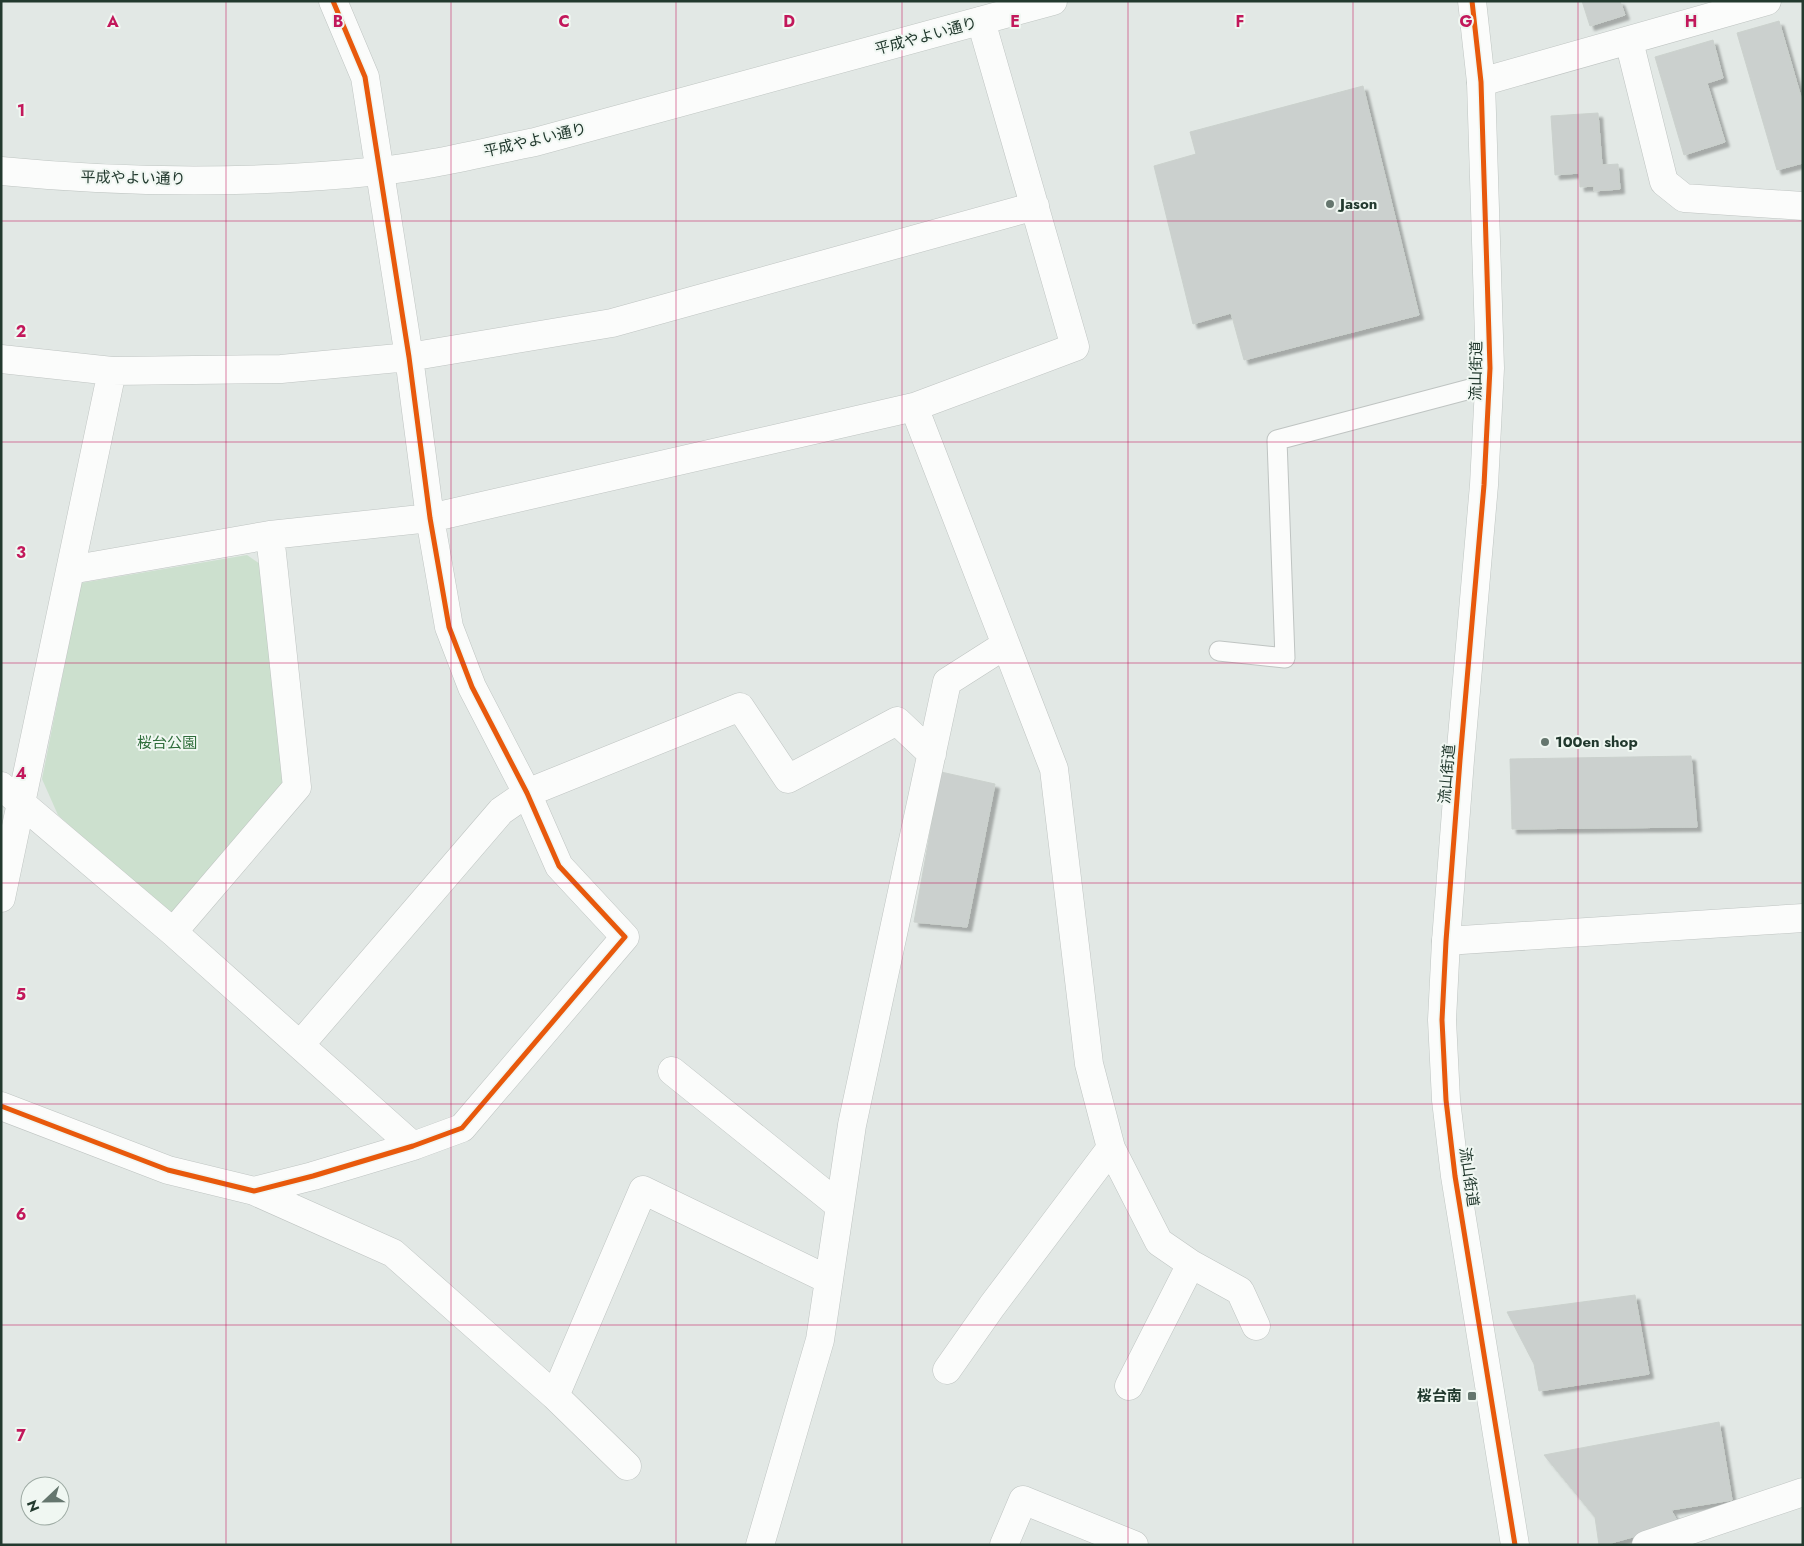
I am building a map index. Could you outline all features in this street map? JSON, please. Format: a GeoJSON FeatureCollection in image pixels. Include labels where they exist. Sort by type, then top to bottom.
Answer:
{"type":"FeatureCollection","features":[{"type":"Feature","properties":{"kind":"street"},"geometry":{"type":"LineString","coordinates":[[254,1191],[313,1176],[413,1146],[462,1128],[625,937],[559,866],[527,793],[472,687],[449,627],[430,518],[409,357],[365,77],[334,1]]}},
{"type":"Feature","properties":{"kind":"street","name":"流山街道"},"geometry":{"type":"LineString","coordinates":[[1472,1],[1481,82],[1490,368],[1484,485],[1446,941],[1442,1020],[1446,1100],[1456,1176],[1515,1545]]}},
{"type":"Feature","properties":{"kind":"street"},"geometry":{"type":"LineString","coordinates":[[1481,82],[1768,1]]}},
{"type":"Feature","properties":{"kind":"street","name":"平成やよい通り"},"geometry":{"type":"LineString","coordinates":[[1,171],[69,177],[190,179],[280,177],[380,171],[535,142],[1040,3]]}},
{"type":"Feature","properties":{"kind":"street"},"geometry":{"type":"LineString","coordinates":[[70,570],[270,535],[430,518],[914,407],[1074,347],[981,20]]}},
{"type":"Feature","properties":{"kind":"street"},"geometry":{"type":"LineString","coordinates":[[1629,41],[1664,182],[1684,198],[1803,206]]}},
{"type":"Feature","properties":{"kind":"street"},"geometry":{"type":"LineString","coordinates":[[1,359],[112,371],[281,369],[409,357],[612,323],[1034,206]]}},
{"type":"Feature","properties":{"kind":"street"},"geometry":{"type":"LineString","coordinates":[[1,898],[112,371]]}},
{"type":"Feature","properties":{"kind":"street"},"geometry":{"type":"LineString","coordinates":[[914,407],[1054,769],[1089,1064],[1111,1148],[1159,1242],[1191,1264],[1240,1291],[1256,1326]]}},
{"type":"Feature","properties":{"kind":"street"},"geometry":{"type":"LineString","coordinates":[[173,932],[297,787],[270,535]]}},
{"type":"Feature","properties":{"kind":"street"},"geometry":{"type":"LineString","coordinates":[[760,1545],[820,1340],[852,1125],[947,682],[1005,645]]}},
{"type":"Feature","properties":{"kind":"street"},"geometry":{"type":"LineString","coordinates":[[300,1045],[501,811],[527,793],[740,707],[788,779],[897,721],[932,754]]}},
{"type":"Feature","properties":{"kind":"street"},"geometry":{"type":"LineString","coordinates":[[1,786],[21,805],[173,932],[413,1146]]}},
{"type":"Feature","properties":{"kind":"street"},"geometry":{"type":"LineString","coordinates":[[1446,941],[1803,918]]}},
{"type":"Feature","properties":{"kind":"street"},"geometry":{"type":"LineString","coordinates":[[672,1071],[840,1206]]}},
{"type":"Feature","properties":{"kind":"street"},"geometry":{"type":"LineString","coordinates":[[1,1106],[168,1170],[254,1191],[393,1253],[555,1396],[627,1466]]}},
{"type":"Feature","properties":{"kind":"street"},"geometry":{"type":"LineString","coordinates":[[947,1370],[992,1306],[1111,1148]]}},
{"type":"Feature","properties":{"kind":"street"},"geometry":{"type":"LineString","coordinates":[[555,1396],[643,1190],[829,1280]]}},
{"type":"Feature","properties":{"kind":"street"},"geometry":{"type":"LineString","coordinates":[[1129,1386],[1191,1264]]}},
{"type":"Feature","properties":{"kind":"street"},"geometry":{"type":"LineString","coordinates":[[1646,1545],[1803,1492]]}},
{"type":"Feature","properties":{"kind":"street"},"geometry":{"type":"LineString","coordinates":[[1004,1545],[1023,1500],[1134,1545]]}},
{"type":"Feature","properties":{"kind":"lane"},"geometry":{"type":"LineString","coordinates":[[1219,650],[1286,658],[1277,440],[1489,384]]}},
{"type":"Feature","properties":{"kind":"green space","name":"桜台公園"},"geometry":{"type":"Polygon","coordinates":[[[247,555],[260,564],[290,781],[171,917],[58,815],[42,779],[81,583],[247,555]]]}},
{"type":"Feature","properties":{"kind":"building"},"geometry":{"type":"Polygon","coordinates":[[[1582,1],[1620,1],[1625,15],[1590,26],[1582,1]]]}},
{"type":"Feature","properties":{"kind":"building"},"geometry":{"type":"Polygon","coordinates":[[[1779,21],[1803,104],[1803,163],[1777,170],[1737,33],[1779,21]]]}},
{"type":"Feature","properties":{"kind":"building"},"geometry":{"type":"Polygon","coordinates":[[[1713,40],[1723,78],[1707,83],[1725,142],[1684,155],[1655,57],[1713,40]]]}},
{"type":"Feature","properties":{"kind":"building"},"geometry":{"type":"Polygon","coordinates":[[[1363,86],[1419,315],[1244,360],[1231,313],[1193,324],[1154,166],[1196,154],[1190,132],[1363,86]]]}},
{"type":"Feature","properties":{"kind":"building"},"geometry":{"type":"Polygon","coordinates":[[[1598,113],[1602,165],[1618,164],[1620,189],[1594,191],[1594,186],[1580,187],[1579,173],[1555,175],[1551,116],[1598,113]]]}},
{"type":"Feature","properties":{"kind":"building"},"geometry":{"type":"Polygon","coordinates":[[[1691,756],[1697,827],[1512,829],[1510,759],[1691,756]]]}},
{"type":"Feature","properties":{"kind":"building"},"geometry":{"type":"Polygon","coordinates":[[[941,772],[995,784],[967,927],[914,922],[941,772]]]}},
{"type":"Feature","properties":{"kind":"building"},"geometry":{"type":"Polygon","coordinates":[[[1635,1295],[1649,1374],[1539,1391],[1534,1364],[1507,1312],[1635,1295]]]}},
{"type":"Feature","properties":{"kind":"building"},"geometry":{"type":"Polygon","coordinates":[[[1719,1422],[1732,1500],[1671,1510],[1679,1524],[1604,1545],[1599,1545],[1595,1517],[1544,1455],[1719,1422]]]}},
{"type":"Feature","properties":{"kind":"cycle path"},"geometry":{"type":"LineString","coordinates":[[1,1106],[168,1170],[254,1191],[313,1176],[413,1146],[462,1128],[625,937],[559,866],[527,793],[472,687],[449,627],[430,518],[409,357],[365,77],[333,1]]}},
{"type":"Feature","properties":{"kind":"cycle path"},"geometry":{"type":"LineString","coordinates":[[1472,1],[1481,82],[1490,368],[1484,485],[1460,760],[1442,1020],[1446,1100],[1455,1176],[1515,1545]]}},
{"type":"Feature","properties":{"kind":"place","name":"Jason"},"geometry":{"type":"Point","coordinates":[1330,204]}},
{"type":"Feature","properties":{"kind":"place","name":"100en shop"},"geometry":{"type":"Point","coordinates":[1545,742]}},
{"type":"Feature","properties":{"kind":"place","name":"桜台南"},"geometry":{"type":"Point","coordinates":[1472,1396]}}]}
